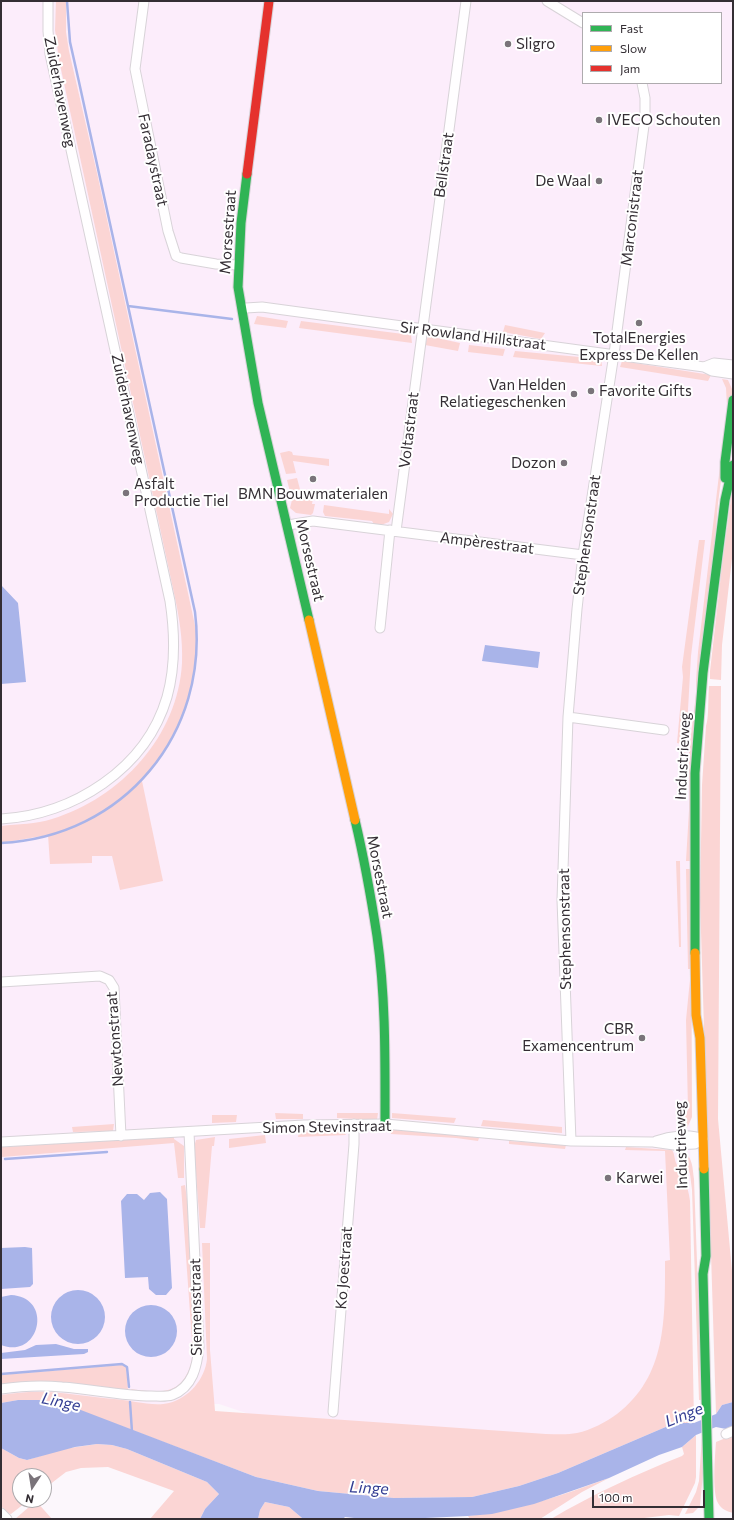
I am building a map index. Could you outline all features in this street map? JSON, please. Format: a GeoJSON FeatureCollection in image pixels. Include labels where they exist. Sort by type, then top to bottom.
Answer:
{"type":"FeatureCollection","features":[{"type":"Feature","properties":{"kind":"main road","name":"Morsestraat"},"geometry":{"type":"LineString","coordinates":[[269,1],[241,223],[238,287],[258,403],[288,525],[358,833],[377,937],[382,994],[385,1062],[385,1124]]}},
{"type":"Feature","properties":{"kind":"main road","name":"Industrieweg"},"geometry":{"type":"LineString","coordinates":[[725,500],[725,462],[733,400]]}},
{"type":"Feature","properties":{"kind":"main road","name":"Industrieweg"},"geometry":{"type":"LineString","coordinates":[[708,1519],[703,1274],[706,1256],[698,1140],[700,1038],[696,1015],[694,884],[695,773],[703,674],[725,500],[733,465]]}},
{"type":"Feature","properties":{"kind":"street","name":"Zuiderhavenweg"},"geometry":{"type":"LineString","coordinates":[[1,819],[14,818],[42,812],[72,802],[99,787],[121,770],[143,746],[158,719],[166,698],[172,672],[174,651],[174,629],[170,601],[50,54],[48,1]]}},
{"type":"Feature","properties":{"kind":"street","name":"Faradaystraat"},"geometry":{"type":"LineString","coordinates":[[144,1],[135,69],[168,231],[176,256],[216,264],[238,265]]}},
{"type":"Feature","properties":{"kind":"street","name":"Bellstraat"},"geometry":{"type":"LineString","coordinates":[[422,329],[466,1]]}},
{"type":"Feature","properties":{"kind":"street"},"geometry":{"type":"LineString","coordinates":[[547,1],[582,22]]}},
{"type":"Feature","properties":{"kind":"street","name":"Marconistraat"},"geometry":{"type":"LineString","coordinates":[[614,354],[645,118],[645,98],[642,84]]}},
{"type":"Feature","properties":{"kind":"street","name":"Sir Rowland Hillstraat"},"geometry":{"type":"LineString","coordinates":[[243,310],[246,308],[262,307],[614,354],[704,367],[712,371],[733,374]]}},
{"type":"Feature","properties":{"kind":"street","name":"Voltastraat"},"geometry":{"type":"LineString","coordinates":[[393,531],[422,329]]}},
{"type":"Feature","properties":{"kind":"street","name":"Stephensonstraat"},"geometry":{"type":"LineString","coordinates":[[572,1141],[562,900],[568,717],[583,555],[614,354]]}},
{"type":"Feature","properties":{"kind":"street","name":"Sir Rowland Hillstraat"},"geometry":{"type":"LineString","coordinates":[[704,367],[714,363],[733,365]]}},
{"type":"Feature","properties":{"kind":"street","name":"Ampèrestraat"},"geometry":{"type":"LineString","coordinates":[[288,525],[313,521],[583,555]]}},
{"type":"Feature","properties":{"kind":"street"},"geometry":{"type":"LineString","coordinates":[[380,628],[393,531]]}},
{"type":"Feature","properties":{"kind":"street"},"geometry":{"type":"LineString","coordinates":[[568,717],[664,730]]}},
{"type":"Feature","properties":{"kind":"street","name":"Newtonstraat"},"geometry":{"type":"LineString","coordinates":[[1,982],[100,976],[109,980],[114,988],[121,1136]]}},
{"type":"Feature","properties":{"kind":"street","name":"Simon Stevinstraat"},"geometry":{"type":"LineString","coordinates":[[1,1142],[304,1125],[354,1124],[385,1124],[572,1141],[652,1142],[665,1138],[698,1140]]}},
{"type":"Feature","properties":{"kind":"street","name":"Ko Joestraat"},"geometry":{"type":"LineString","coordinates":[[334,1412],[354,1144],[354,1124]]}},
{"type":"Feature","properties":{"kind":"street","name":"Siemensstraat"},"geometry":{"type":"LineString","coordinates":[[1,1389],[62,1386],[137,1396],[162,1396],[172,1395],[183,1388],[192,1378],[198,1359],[199,1347],[189,1132]]}},
{"type":"Feature","properties":{"kind":"street"},"geometry":{"type":"LineString","coordinates":[[1,1513],[7,1519]]}},
{"type":"Feature","properties":{"kind":"shaded area"},"geometry":{"type":"Polygon","coordinates":[[[1,1],[733,1],[733,380],[689,756],[691,1391],[576,1437],[282,1425],[219,1404],[87,1404],[1,1397],[1,1]]]}},
{"type":"Feature","properties":{"kind":"shaded area"},"geometry":{"type":"Polygon","coordinates":[[[56,1],[66,1],[66,32],[69,51],[97,173],[196,630],[194,673],[185,712],[168,747],[142,781],[163,881],[120,890],[112,856],[92,856],[92,863],[50,864],[48,835],[1,843],[1,826],[33,823],[52,819],[77,809],[101,796],[122,780],[141,760],[157,739],[170,715],[178,690],[182,663],[181,636],[176,602],[59,60],[55,30],[56,1]]]}},
{"type":"Feature","properties":{"kind":"shaded area"},"geometry":{"type":"Polygon","coordinates":[[[257,316],[288,321],[286,328],[254,324],[257,316]]]}},
{"type":"Feature","properties":{"kind":"shaded area"},"geometry":{"type":"Polygon","coordinates":[[[301,321],[411,335],[412,343],[299,328],[301,321]]]}},
{"type":"Feature","properties":{"kind":"shaded area"},"geometry":{"type":"Polygon","coordinates":[[[505,325],[545,333],[541,339],[503,332],[505,325]]]}},
{"type":"Feature","properties":{"kind":"shaded area"},"geometry":{"type":"Polygon","coordinates":[[[428,336],[460,343],[458,351],[425,345],[428,336]]]}},
{"type":"Feature","properties":{"kind":"shaded area"},"geometry":{"type":"Polygon","coordinates":[[[469,345],[505,349],[503,356],[468,352],[469,345]]]}},
{"type":"Feature","properties":{"kind":"shaded area"},"geometry":{"type":"Polygon","coordinates":[[[515,351],[601,359],[602,366],[513,357],[515,351]]]}},
{"type":"Feature","properties":{"kind":"shaded area"},"geometry":{"type":"Polygon","coordinates":[[[622,361],[711,375],[708,381],[620,367],[622,361]]]}},
{"type":"Feature","properties":{"kind":"shaded area"},"geometry":{"type":"Polygon","coordinates":[[[722,379],[728,380],[732,389],[732,395],[718,503],[690,861],[686,861],[689,810],[689,751],[696,694],[698,652],[727,407],[726,388],[722,379]]]}},
{"type":"Feature","properties":{"kind":"shaded area"},"geometry":{"type":"Polygon","coordinates":[[[289,451],[292,452],[293,455],[329,459],[329,466],[293,461],[296,473],[286,474],[280,453],[289,451]]]}},
{"type":"Feature","properties":{"kind":"shaded area"},"geometry":{"type":"Polygon","coordinates":[[[297,478],[302,497],[313,498],[312,504],[315,504],[311,515],[296,513],[290,508],[292,500],[287,480],[297,478]]]}},
{"type":"Feature","properties":{"kind":"shaded area"},"geometry":{"type":"Polygon","coordinates":[[[733,483],[733,550],[722,645],[721,680],[710,679],[710,671],[733,483]]]}},
{"type":"Feature","properties":{"kind":"shaded area"},"geometry":{"type":"Polygon","coordinates":[[[324,505],[389,514],[389,509],[393,514],[389,522],[381,525],[374,524],[372,521],[325,516],[323,512],[324,505]]]}},
{"type":"Feature","properties":{"kind":"shaded area"},"geometry":{"type":"Polygon","coordinates":[[[699,540],[705,540],[691,656],[683,799],[676,800],[681,744],[677,743],[683,677],[682,667],[699,540]]]}},
{"type":"Feature","properties":{"kind":"shaded area"},"geometry":{"type":"Polygon","coordinates":[[[709,686],[721,686],[718,1119],[733,1282],[733,1402],[722,1405],[716,1414],[700,900],[702,785],[709,686]]]}},
{"type":"Feature","properties":{"kind":"shaded area"},"geometry":{"type":"Polygon","coordinates":[[[676,861],[680,861],[681,947],[679,947],[676,861]]]}},
{"type":"Feature","properties":{"kind":"shaded area"},"geometry":{"type":"Polygon","coordinates":[[[686,869],[691,869],[692,1117],[688,1126],[680,1133],[680,1124],[688,1110],[686,1020],[691,969],[688,969],[686,869]]]}},
{"type":"Feature","properties":{"kind":"shaded area"},"geometry":{"type":"Polygon","coordinates":[[[275,1113],[303,1114],[303,1119],[276,1119],[275,1113]]]}},
{"type":"Feature","properties":{"kind":"shaded area"},"geometry":{"type":"Polygon","coordinates":[[[337,1113],[378,1113],[377,1120],[337,1118],[337,1113]]]}},
{"type":"Feature","properties":{"kind":"shaded area"},"geometry":{"type":"Polygon","coordinates":[[[392,1113],[456,1118],[454,1123],[392,1118],[392,1113]]]}},
{"type":"Feature","properties":{"kind":"shaded area"},"geometry":{"type":"Polygon","coordinates":[[[212,1115],[237,1115],[236,1122],[212,1123],[212,1115]]]}},
{"type":"Feature","properties":{"kind":"shaded area"},"geometry":{"type":"Polygon","coordinates":[[[483,1120],[562,1127],[562,1133],[481,1126],[483,1120]]]}},
{"type":"Feature","properties":{"kind":"shaded area"},"geometry":{"type":"Polygon","coordinates":[[[114,1124],[113,1131],[73,1132],[72,1127],[114,1124]]]}},
{"type":"Feature","properties":{"kind":"shaded area"},"geometry":{"type":"Polygon","coordinates":[[[343,1129],[346,1135],[298,1137],[299,1132],[343,1129]]]}},
{"type":"Feature","properties":{"kind":"shaded area"},"geometry":{"type":"Polygon","coordinates":[[[391,1129],[479,1138],[478,1141],[456,1138],[391,1134],[391,1129]]]}},
{"type":"Feature","properties":{"kind":"shaded area"},"geometry":{"type":"Polygon","coordinates":[[[265,1135],[266,1143],[229,1148],[229,1139],[265,1135]]]}},
{"type":"Feature","properties":{"kind":"shaded area"},"geometry":{"type":"Polygon","coordinates":[[[174,1137],[174,1139],[184,1146],[184,1178],[178,1178],[174,1143],[2,1157],[2,1147],[174,1137]]]}},
{"type":"Feature","properties":{"kind":"shaded area"},"geometry":{"type":"Polygon","coordinates":[[[215,1137],[214,1146],[212,1146],[205,1228],[200,1228],[194,1147],[196,1140],[215,1137]]]}},
{"type":"Feature","properties":{"kind":"shaded area"},"geometry":{"type":"Polygon","coordinates":[[[509,1141],[566,1145],[565,1149],[509,1144],[509,1141]]]}},
{"type":"Feature","properties":{"kind":"shaded area"},"geometry":{"type":"Polygon","coordinates":[[[626,1147],[672,1150],[688,1190],[690,1201],[694,1423],[675,1423],[558,1473],[519,1486],[472,1497],[394,1498],[318,1491],[256,1477],[63,1404],[39,1400],[18,1400],[1,1403],[1,1395],[24,1392],[72,1394],[149,1404],[169,1403],[183,1397],[195,1387],[206,1366],[207,1359],[202,1243],[210,1243],[210,1350],[215,1411],[546,1434],[573,1434],[593,1428],[617,1414],[633,1399],[646,1382],[660,1345],[663,1324],[665,1304],[665,1261],[670,1260],[665,1151],[625,1150],[626,1147]]]}},
{"type":"Feature","properties":{"kind":"shaded area"},"geometry":{"type":"Polygon","coordinates":[[[678,1148],[689,1157],[694,1179],[702,1400],[699,1400],[692,1190],[690,1174],[678,1148]]]}},
{"type":"Feature","properties":{"kind":"shaded area"},"geometry":{"type":"Polygon","coordinates":[[[185,1185],[188,1206],[196,1354],[188,1378],[175,1390],[158,1393],[133,1392],[131,1389],[143,1391],[163,1391],[172,1389],[179,1385],[185,1378],[193,1355],[181,1186],[185,1185]]]}},
{"type":"Feature","properties":{"kind":"shaded area"},"geometry":{"type":"Polygon","coordinates":[[[126,1365],[128,1390],[74,1384],[1,1386],[1,1375],[126,1365]]]}},
{"type":"Feature","properties":{"kind":"shaded area"},"geometry":{"type":"Polygon","coordinates":[[[696,1435],[695,1483],[679,1516],[669,1515],[636,1519],[551,1519],[615,1485],[682,1456],[684,1454],[682,1447],[696,1435]]]}},
{"type":"Feature","properties":{"kind":"shaded area"},"geometry":{"type":"Polygon","coordinates":[[[733,1435],[733,1513],[724,1510],[718,1503],[715,1491],[714,1474],[716,1442],[733,1435]]]}},
{"type":"Feature","properties":{"kind":"shaded area"},"geometry":{"type":"Polygon","coordinates":[[[702,1436],[703,1473],[700,1506],[693,1513],[685,1514],[696,1492],[699,1481],[702,1436]]]}},
{"type":"Feature","properties":{"kind":"shaded area"},"geometry":{"type":"Polygon","coordinates":[[[97,1444],[112,1445],[127,1449],[207,1482],[219,1494],[205,1509],[200,1519],[150,1519],[174,1491],[108,1467],[81,1468],[66,1472],[52,1483],[52,1468],[12,1468],[12,1508],[19,1508],[11,1514],[7,1513],[1,1506],[1,1448],[19,1458],[27,1460],[63,1449],[97,1444]]]}},
{"type":"Feature","properties":{"kind":"shaded area"},"geometry":{"type":"Polygon","coordinates":[[[609,1478],[582,1492],[540,1519],[470,1519],[468,1516],[486,1514],[522,1506],[557,1496],[609,1478]]]}},
{"type":"Feature","properties":{"kind":"shaded area"},"geometry":{"type":"Polygon","coordinates":[[[265,1502],[289,1507],[302,1518],[330,1519],[258,1519],[260,1510],[265,1502]]]}},
{"type":"Feature","properties":{"kind":"shaded area"},"geometry":{"type":"Polygon","coordinates":[[[28,1508],[42,1508],[52,1519],[15,1519],[28,1508]]]}},
{"type":"Feature","properties":{"kind":"water"},"geometry":{"type":"Polygon","coordinates":[[[1,585],[18,603],[26,682],[1,684],[1,585]]]}},
{"type":"Feature","properties":{"kind":"water"},"geometry":{"type":"Polygon","coordinates":[[[485,645],[540,652],[538,668],[482,661],[485,645]]]}},
{"type":"Feature","properties":{"kind":"water"},"geometry":{"type":"Polygon","coordinates":[[[160,1192],[167,1199],[172,1288],[166,1295],[156,1295],[149,1289],[148,1277],[125,1278],[121,1201],[127,1194],[137,1194],[144,1200],[150,1193],[160,1192]]]}},
{"type":"Feature","properties":{"kind":"water"},"geometry":{"type":"Polygon","coordinates":[[[1,1248],[32,1248],[33,1284],[30,1287],[1,1289],[1,1248]]]}},
{"type":"Feature","properties":{"kind":"water"},"geometry":{"type":"Polygon","coordinates":[[[78,1290],[93,1295],[97,1298],[100,1302],[105,1317],[100,1332],[97,1336],[93,1339],[78,1344],[63,1339],[59,1336],[56,1332],[51,1317],[56,1302],[59,1298],[63,1295],[78,1290]]]}},
{"type":"Feature","properties":{"kind":"water"},"geometry":{"type":"Polygon","coordinates":[[[11,1295],[25,1298],[33,1306],[37,1316],[37,1326],[33,1336],[25,1344],[14,1347],[1,1345],[1,1297],[11,1295]]]}},
{"type":"Feature","properties":{"kind":"water"},"geometry":{"type":"Polygon","coordinates":[[[146,1305],[156,1305],[170,1312],[177,1326],[177,1336],[170,1350],[156,1357],[146,1357],[136,1353],[129,1346],[125,1336],[125,1326],[129,1316],[136,1309],[146,1305]]]}},
{"type":"Feature","properties":{"kind":"water"},"geometry":{"type":"Polygon","coordinates":[[[56,1344],[74,1349],[88,1349],[88,1352],[84,1354],[1,1359],[1,1353],[25,1350],[36,1345],[56,1344]]]}},
{"type":"Feature","properties":{"kind":"water"},"geometry":{"type":"Polygon","coordinates":[[[18,1400],[39,1400],[73,1407],[256,1477],[318,1491],[394,1498],[472,1497],[519,1486],[558,1473],[675,1423],[694,1423],[716,1414],[722,1405],[733,1402],[733,1426],[726,1429],[716,1427],[696,1435],[682,1447],[659,1455],[609,1478],[534,1504],[492,1514],[404,1519],[363,1519],[345,1517],[343,1519],[302,1518],[289,1507],[265,1502],[260,1510],[258,1519],[200,1519],[205,1509],[219,1494],[207,1482],[127,1449],[112,1445],[97,1444],[75,1447],[27,1460],[19,1458],[1,1448],[1,1403],[18,1400]]]}},
{"type":"Feature","properties":{"kind":"waterway"},"geometry":{"type":"LineString","coordinates":[[1,843],[45,836],[85,821],[120,799],[150,771],[173,737],[188,698],[196,656],[195,612],[70,42],[67,1]]}},
{"type":"Feature","properties":{"kind":"waterway"},"geometry":{"type":"LineString","coordinates":[[128,306],[232,319]]}},
{"type":"Feature","properties":{"kind":"waterway"},"geometry":{"type":"LineString","coordinates":[[5,1159],[107,1152]]}},
{"type":"Feature","properties":{"kind":"waterway"},"geometry":{"type":"LineString","coordinates":[[1,1374],[122,1364],[127,1367],[129,1387]]}},
{"type":"Feature","properties":{"kind":"waterway"},"geometry":{"type":"LineString","coordinates":[[130,1402],[132,1432]]}},
{"type":"Feature","properties":{"kind":"traffic: fast"},"geometry":{"type":"LineString","coordinates":[[247,174],[241,223],[238,287],[258,403],[309,620]]}},
{"type":"Feature","properties":{"kind":"traffic: fast"},"geometry":{"type":"LineString","coordinates":[[725,478],[725,462],[733,400]]}},
{"type":"Feature","properties":{"kind":"traffic: fast"},"geometry":{"type":"LineString","coordinates":[[695,953],[695,773],[703,673],[725,500],[733,465]]}},
{"type":"Feature","properties":{"kind":"traffic: fast"},"geometry":{"type":"LineString","coordinates":[[355,820],[370,892],[380,959],[384,1030],[385,1124]]}},
{"type":"Feature","properties":{"kind":"traffic: fast"},"geometry":{"type":"LineString","coordinates":[[704,1169],[706,1256],[703,1274],[709,1519]]}},
{"type":"Feature","properties":{"kind":"traffic: slow"},"geometry":{"type":"LineString","coordinates":[[309,620],[355,820]]}},
{"type":"Feature","properties":{"kind":"traffic: slow"},"geometry":{"type":"LineString","coordinates":[[695,953],[696,1015],[700,1038],[704,1169]]}},
{"type":"Feature","properties":{"kind":"traffic: jam"},"geometry":{"type":"LineString","coordinates":[[247,174],[269,1]]}},
{"type":"Feature","properties":{"kind":"place","name":"Sligro"},"geometry":{"type":"Point","coordinates":[508,44]}},
{"type":"Feature","properties":{"kind":"place","name":"IVECO Schouten"},"geometry":{"type":"Point","coordinates":[599,120]}},
{"type":"Feature","properties":{"kind":"place","name":"De Waal"},"geometry":{"type":"Point","coordinates":[599,181]}},
{"type":"Feature","properties":{"kind":"place","name":"TotalEnergies Express De Kellen"},"geometry":{"type":"Point","coordinates":[639,323]}},
{"type":"Feature","properties":{"kind":"place","name":"Favorite Gifts"},"geometry":{"type":"Point","coordinates":[591,391]}},
{"type":"Feature","properties":{"kind":"place","name":"Van Helden Relatiegeschenken"},"geometry":{"type":"Point","coordinates":[574,394]}},
{"type":"Feature","properties":{"kind":"place","name":"Dozon"},"geometry":{"type":"Point","coordinates":[564,463]}},
{"type":"Feature","properties":{"kind":"place","name":"BMN Bouwmaterialen"},"geometry":{"type":"Point","coordinates":[313,479]}},
{"type":"Feature","properties":{"kind":"place","name":"Asfalt Productie Tiel"},"geometry":{"type":"Point","coordinates":[126,493]}},
{"type":"Feature","properties":{"kind":"place","name":"CBR Examencentrum"},"geometry":{"type":"Point","coordinates":[642,1038]}},
{"type":"Feature","properties":{"kind":"place","name":"Karwei"},"geometry":{"type":"Point","coordinates":[608,1178]}},
{"type":"Feature","properties":{"kind":"water label","name":"Linge"},"geometry":{"type":"Point","coordinates":[61,1402]}},
{"type":"Feature","properties":{"kind":"water label","name":"Linge"},"geometry":{"type":"Point","coordinates":[684,1415]}},
{"type":"Feature","properties":{"kind":"water label","name":"Linge"},"geometry":{"type":"Point","coordinates":[369,1488]}}]}
